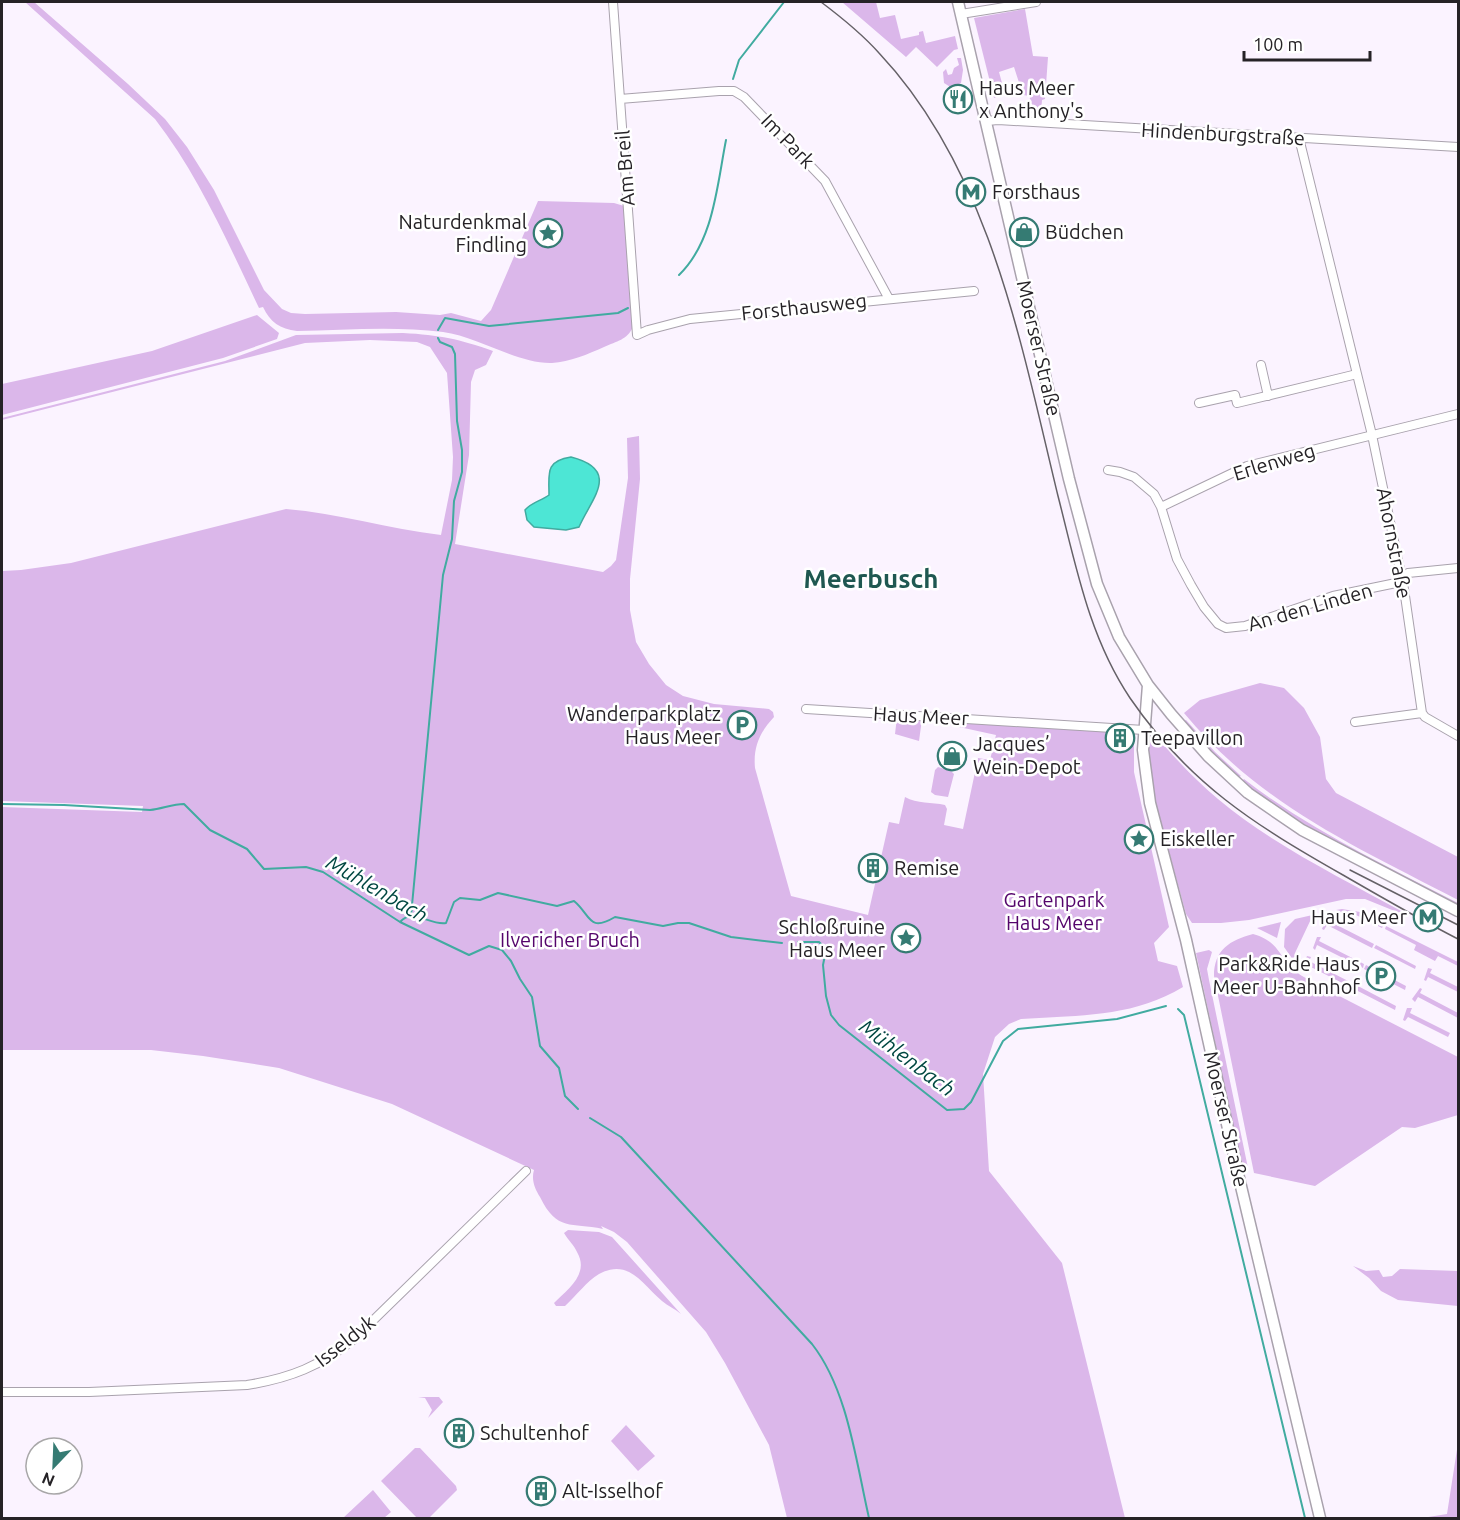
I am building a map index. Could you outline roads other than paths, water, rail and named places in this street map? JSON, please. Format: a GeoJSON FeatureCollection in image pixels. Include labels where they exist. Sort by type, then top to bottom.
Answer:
{"type":"FeatureCollection","features":[{"type":"Feature","properties":{"kind":"main road","name":"Moerser Straße"},"geometry":{"type":"LineString","coordinates":[[958,2],[1019,268],[1091,562],[1119,637],[1148,685],[1196,744],[1224,771],[1302,830],[1458,911]]}},
{"type":"Feature","properties":{"kind":"main road","name":"Moerser Straße"},"geometry":{"type":"LineString","coordinates":[[1148,685],[1143,764],[1150,802],[1186,940],[1237,1168],[1320,1518]]}},
{"type":"Feature","properties":{"kind":"main road"},"geometry":{"type":"LineString","coordinates":[[1145,724],[1150,716],[1171,714]]}},
{"type":"Feature","properties":{"kind":"street","name":"Am Breil"},"geometry":{"type":"LineString","coordinates":[[613,2],[637,335]]}},
{"type":"Feature","properties":{"kind":"street"},"geometry":{"type":"LineString","coordinates":[[961,14],[1036,2]]}},
{"type":"Feature","properties":{"kind":"street","name":"Im Park"},"geometry":{"type":"LineString","coordinates":[[620,99],[719,91],[734,91],[744,97],[825,181],[889,299]]}},
{"type":"Feature","properties":{"kind":"street","name":"Hindenburgstraße"},"geometry":{"type":"LineString","coordinates":[[987,121],[1458,147]]}},
{"type":"Feature","properties":{"kind":"street","name":"Ahornstraße"},"geometry":{"type":"LineString","coordinates":[[1299,138],[1372,435],[1404,589],[1422,713]]}},
{"type":"Feature","properties":{"kind":"street","name":"Forsthausweg"},"geometry":{"type":"LineString","coordinates":[[637,335],[690,319],[974,291]]}},
{"type":"Feature","properties":{"kind":"street"},"geometry":{"type":"LineString","coordinates":[[1261,365],[1268,396]]}},
{"type":"Feature","properties":{"kind":"street"},"geometry":{"type":"LineString","coordinates":[[1199,404],[1235,395],[1237,403],[1358,374]]}},
{"type":"Feature","properties":{"kind":"street","name":"Erlenweg"},"geometry":{"type":"LineString","coordinates":[[1161,507],[1247,466],[1458,414]]}},
{"type":"Feature","properties":{"kind":"street"},"geometry":{"type":"LineString","coordinates":[[1108,470],[1120,472],[1147,486],[1155,494],[1161,507]]}},
{"type":"Feature","properties":{"kind":"street","name":"An den Linden"},"geometry":{"type":"LineString","coordinates":[[1161,507],[1178,559],[1191,585],[1204,607],[1218,624],[1226,628],[1245,627],[1333,596],[1396,583],[1408,573],[1458,568]]}},
{"type":"Feature","properties":{"kind":"street","name":"Haus Meer"},"geometry":{"type":"LineString","coordinates":[[806,709],[1145,724]]}},
{"type":"Feature","properties":{"kind":"street"},"geometry":{"type":"LineString","coordinates":[[1355,722],[1422,713],[1458,736]]}},
{"type":"Feature","properties":{"kind":"street","name":"Isseldyk"},"geometry":{"type":"LineString","coordinates":[[2,1392],[89,1392],[247,1385],[272,1381],[315,1366],[354,1339],[526,1171]]}},
{"type":"Feature","properties":{"kind":"waterway"},"geometry":{"type":"LineString","coordinates":[[733,79],[739,60],[784,2]]}},
{"type":"Feature","properties":{"kind":"waterway"},"geometry":{"type":"LineString","coordinates":[[679,275],[691,261],[707,229],[726,140]]}},
{"type":"Feature","properties":{"kind":"waterway"},"geometry":{"type":"LineString","coordinates":[[438,330],[445,318],[489,326],[618,313],[628,308]]}},
{"type":"Feature","properties":{"kind":"waterway"},"geometry":{"type":"LineString","coordinates":[[411,916],[443,575],[452,539],[454,501],[462,472],[462,450],[457,421],[455,354],[452,347],[440,342],[438,338]]}},
{"type":"Feature","properties":{"kind":"waterway","name":"Mühlenbach"},"geometry":{"type":"LineString","coordinates":[[2,804],[150,810],[184,804],[210,830],[247,849],[264,869],[306,867],[323,872],[400,922],[469,955],[489,946],[502,950],[532,997],[540,1046],[559,1068],[565,1096],[578,1109]]}},
{"type":"Feature","properties":{"kind":"waterway"},"geometry":{"type":"LineString","coordinates":[[400,922],[410,916],[446,923],[454,902],[460,898],[480,900],[498,893],[557,906],[574,901],[595,923],[615,917],[663,926],[689,923],[731,937],[782,943]]}},
{"type":"Feature","properties":{"kind":"waterway","name":"Mühlenbach"},"geometry":{"type":"LineString","coordinates":[[798,942],[819,942],[824,947],[826,996],[831,1015],[839,1025],[947,1110],[964,1109],[971,1102],[1003,1041],[1018,1029],[1117,1019],[1166,1006]]}},
{"type":"Feature","properties":{"kind":"waterway"},"geometry":{"type":"LineString","coordinates":[[1178,1009],[1184,1015],[1305,1518]]}},
{"type":"Feature","properties":{"kind":"waterway"},"geometry":{"type":"LineString","coordinates":[[590,1118],[621,1137],[812,1344],[824,1362],[842,1405],[855,1450],[869,1518]]}},
{"type":"Feature","properties":{"kind":"tram line"},"geometry":{"type":"LineString","coordinates":[[821,2],[879,53],[917,100],[949,151],[975,205],[1014,320],[1085,600],[1104,651],[1130,698],[1176,755],[1200,779],[1252,820],[1311,857],[1458,939]]}},
{"type":"Feature","properties":{"kind":"tram line"},"geometry":{"type":"LineString","coordinates":[[1350,870],[1458,925]]}},
{"type":"Feature","properties":{"kind":"place","name":"Haus Meer x Anthony's"},"geometry":{"type":"Point","coordinates":[958,99]}},
{"type":"Feature","properties":{"kind":"place","name":"Forsthaus"},"geometry":{"type":"Point","coordinates":[971,192]}},
{"type":"Feature","properties":{"kind":"place","name":"Büdchen"},"geometry":{"type":"Point","coordinates":[1024,232]}},
{"type":"Feature","properties":{"kind":"place","name":"Naturdenkmal Findling"},"geometry":{"type":"Point","coordinates":[548,233]}},
{"type":"Feature","properties":{"kind":"place","name":"Wanderparkplatz Haus Meer"},"geometry":{"type":"Point","coordinates":[742,725]}},
{"type":"Feature","properties":{"kind":"place","name":"Teepavillon"},"geometry":{"type":"Point","coordinates":[1120,738]}},
{"type":"Feature","properties":{"kind":"place","name":"Jacques’ Wein-Depot"},"geometry":{"type":"Point","coordinates":[952,756]}},
{"type":"Feature","properties":{"kind":"place","name":"Eiskeller"},"geometry":{"type":"Point","coordinates":[1139,839]}},
{"type":"Feature","properties":{"kind":"place","name":"Remise"},"geometry":{"type":"Point","coordinates":[873,868]}},
{"type":"Feature","properties":{"kind":"place","name":"Haus Meer"},"geometry":{"type":"Point","coordinates":[1428,917]}},
{"type":"Feature","properties":{"kind":"place","name":"Schloßruine Haus Meer"},"geometry":{"type":"Point","coordinates":[906,938]}},
{"type":"Feature","properties":{"kind":"place","name":"Park&Ride Haus Meer U-Bahnhof"},"geometry":{"type":"Point","coordinates":[1381,976]}},
{"type":"Feature","properties":{"kind":"place","name":"Schultenhof"},"geometry":{"type":"Point","coordinates":[459,1433]}},
{"type":"Feature","properties":{"kind":"place","name":"Alt-Isselhof"},"geometry":{"type":"Point","coordinates":[541,1491]}},
{"type":"Feature","properties":{"kind":"district","name":"Meerbusch"},"geometry":{"type":"Point","coordinates":[871,579]}},
{"type":"Feature","properties":{"kind":"park label","name":"Gartenpark Haus Meer"},"geometry":{"type":"Point","coordinates":[1054,912]}},
{"type":"Feature","properties":{"kind":"park label","name":"Ilvericher Bruch"},"geometry":{"type":"Point","coordinates":[570,940]}}]}
